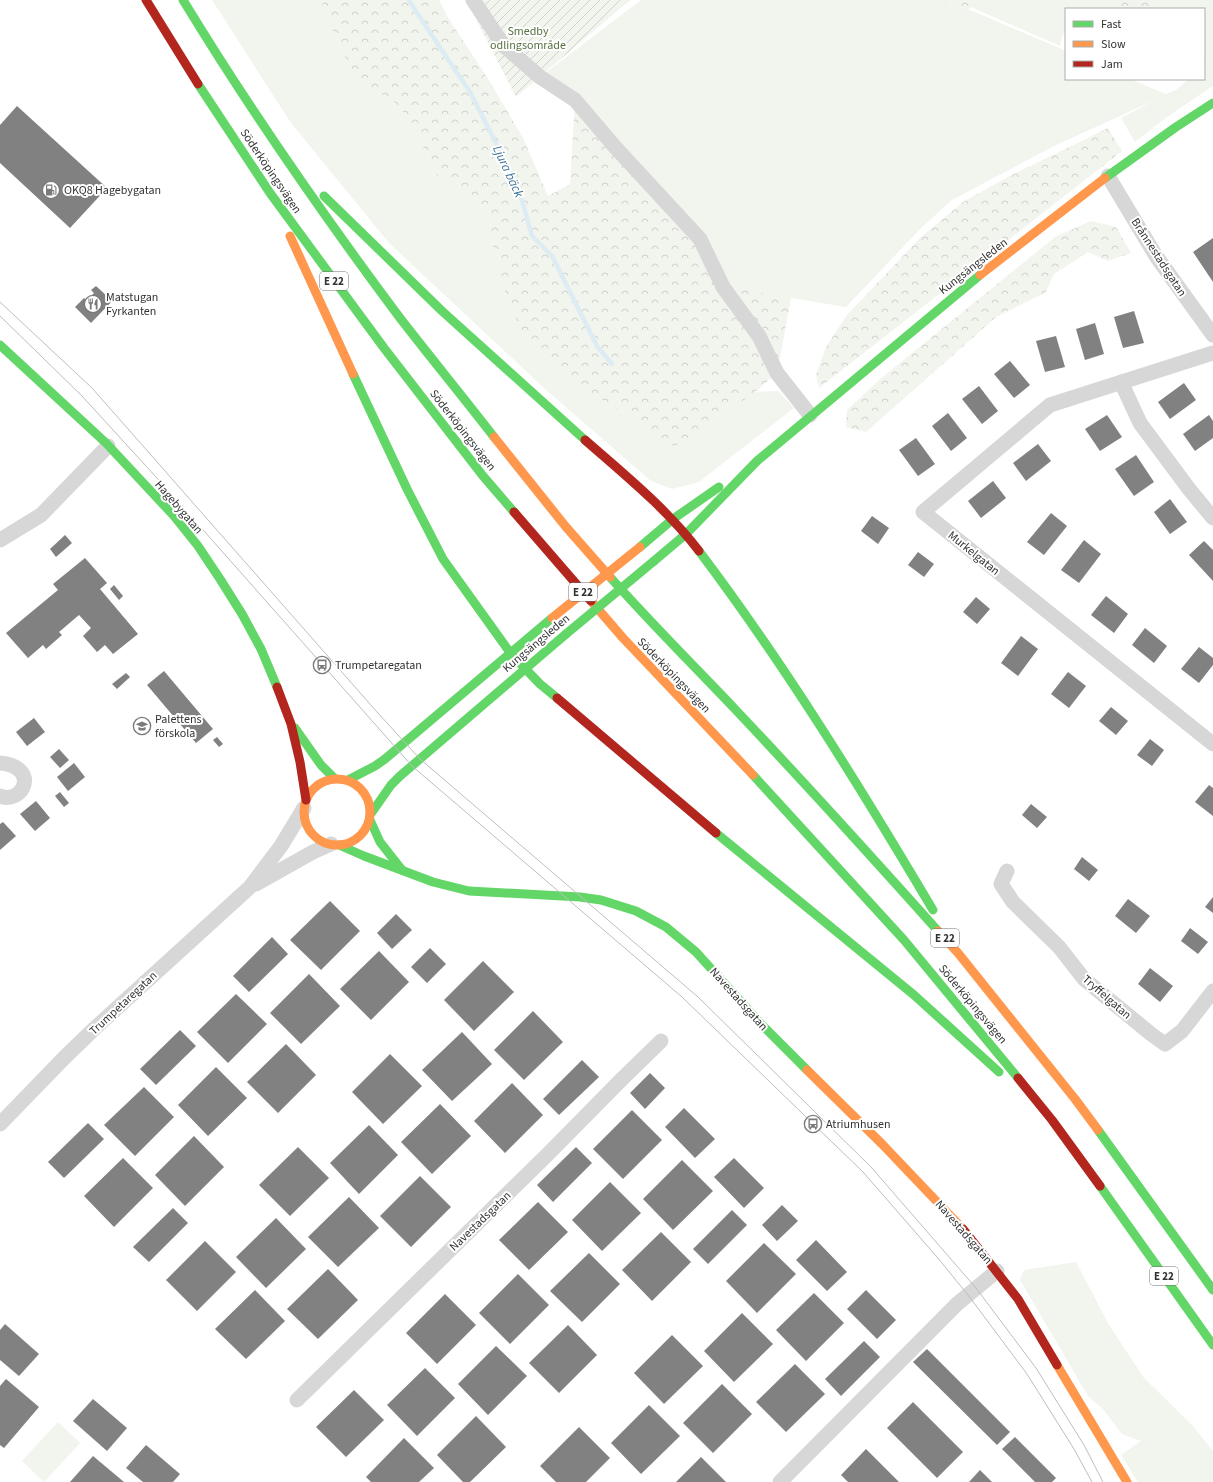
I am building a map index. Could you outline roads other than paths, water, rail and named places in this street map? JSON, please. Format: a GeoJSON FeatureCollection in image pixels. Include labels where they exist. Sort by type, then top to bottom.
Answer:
{"type":"FeatureCollection","features":[{"type":"Feature","properties":{"kind":"main road","name":"Söderköpingsvägen"},"geometry":{"type":"LineString","coordinates":[[146,0],[173,45],[270,193],[384,348],[488,482],[623,638],[740,761],[904,940],[973,1022],[1052,1120],[1116,1207],[1213,1345]]}},
{"type":"Feature","properties":{"kind":"main road","name":"Söderköpingsvägen"},"geometry":{"type":"LineString","coordinates":[[183,0],[225,68],[283,155],[401,319],[566,526],[643,614],[744,719],[873,858],[958,953],[1075,1100],[1213,1290]]}},
{"type":"Feature","properties":{"kind":"main road","name":"Kungsängsleden"},"geometry":{"type":"LineString","coordinates":[[370,817],[391,785],[400,776],[686,534],[757,461],[810,416],[968,284],[1108,176],[1176,127],[1213,103]]}},
{"type":"Feature","properties":{"kind":"main road"},"geometry":{"type":"LineString","coordinates":[[283,155],[426,295],[514,378],[673,519],[686,534],[767,648],[828,740],[877,816],[958,953]]}},
{"type":"Feature","properties":{"kind":"main road"},"geometry":{"type":"LineString","coordinates":[[270,193],[369,410],[427,530],[443,559],[511,654],[540,684],[642,771],[759,869],[914,995],[1052,1120]]}},
{"type":"Feature","properties":{"kind":"main road","name":"Hagebygatan"},"geometry":{"type":"LineString","coordinates":[[0,345],[122,459],[174,515],[224,583],[257,643],[290,722],[304,780],[305,804]]}},
{"type":"Feature","properties":{"kind":"main road","name":"Kungsängsleden"},"geometry":{"type":"LineString","coordinates":[[348,780],[385,759],[552,618],[673,519],[757,461]]}},
{"type":"Feature","properties":{"kind":"main road","name":"Hagebygatan"},"geometry":{"type":"LineString","coordinates":[[290,722],[321,765],[334,778]]}},
{"type":"Feature","properties":{"kind":"main road"},"geometry":{"type":"LineString","coordinates":[[334,778],[348,780],[363,790],[368,799],[370,817],[363,833],[356,839],[348,843],[335,845],[324,842],[314,836],[304,817],[305,804],[309,793],[320,783],[334,778]]}},
{"type":"Feature","properties":{"kind":"main road","name":"Navestadsgatan"},"geometry":{"type":"LineString","coordinates":[[370,817],[380,842],[403,870]]}},
{"type":"Feature","properties":{"kind":"main road","name":"Navestadsgatan"},"geometry":{"type":"LineString","coordinates":[[335,845],[433,882],[469,891],[580,897],[601,900],[636,911],[666,927],[696,952],[761,1024],[959,1224],[1018,1299],[1127,1482]]}},
{"type":"Feature","properties":{"kind":"street"},"geometry":{"type":"LineString","coordinates":[[473,0],[504,46],[540,77],[575,100],[615,147],[700,239],[723,286],[759,336],[777,373],[810,416]]}},
{"type":"Feature","properties":{"kind":"street","name":"Brånnestadsgatan"},"geometry":{"type":"LineString","coordinates":[[1108,176],[1156,256],[1213,335]]}},
{"type":"Feature","properties":{"kind":"street","name":"Murkelgatan"},"geometry":{"type":"LineString","coordinates":[[1213,353],[1050,405],[923,512],[1213,744]]}},
{"type":"Feature","properties":{"kind":"street"},"geometry":{"type":"LineString","coordinates":[[1121,382],[1140,424],[1213,518]]}},
{"type":"Feature","properties":{"kind":"street"},"geometry":{"type":"LineString","coordinates":[[0,540],[41,515],[108,446]]}},
{"type":"Feature","properties":{"kind":"street"},"geometry":{"type":"LineString","coordinates":[[0,763],[9,764],[18,768],[24,774],[25,780],[22,789],[12,797],[5,798],[0,796]]}},
{"type":"Feature","properties":{"kind":"street","name":"Trumpetaregatan"},"geometry":{"type":"LineString","coordinates":[[0,1124],[89,1034],[250,887],[281,846],[305,804]]}},
{"type":"Feature","properties":{"kind":"street","name":"Trumpetaregatan"},"geometry":{"type":"LineString","coordinates":[[250,887],[313,852],[335,845]]}},
{"type":"Feature","properties":{"kind":"street","name":"Tryffelgatan"},"geometry":{"type":"LineString","coordinates":[[1007,871],[1001,884],[1013,902],[1059,947],[1084,979],[1144,1029],[1165,1044],[1182,1031],[1213,991]]}},
{"type":"Feature","properties":{"kind":"street","name":"Navestadsgatan"},"geometry":{"type":"LineString","coordinates":[[297,1400],[549,1154],[661,1041]]}},
{"type":"Feature","properties":{"kind":"street","name":"Navestadsgatan"},"geometry":{"type":"LineString","coordinates":[[780,1482],[957,1304],[998,1272]]}},
{"type":"Feature","properties":{"kind":"waterway","name":"Ljura bäck"},"geometry":{"type":"LineString","coordinates":[[409,0],[470,92],[518,186],[532,236],[552,256],[597,346],[612,364]]}},
{"type":"Feature","properties":{"kind":"tram line"},"geometry":{"type":"LineString","coordinates":[[0,302],[92,388],[420,759],[698,997],[871,1167],[976,1288],[1036,1368],[1084,1445],[1103,1482]]}},
{"type":"Feature","properties":{"kind":"tram line"},"geometry":{"type":"LineString","coordinates":[[0,316],[82,396],[166,488],[412,766],[682,997],[863,1172],[968,1295],[1027,1374],[1074,1449],[1092,1482]]}},
{"type":"Feature","properties":{"kind":"place","name":"OKQ8 Hagebygatan"},"geometry":{"type":"Point","coordinates":[51,190]}},
{"type":"Feature","properties":{"kind":"place","name":"Matstugan Fyrkanten"},"geometry":{"type":"Point","coordinates":[93,304]}},
{"type":"Feature","properties":{"kind":"place","name":"Trumpetaregatan"},"geometry":{"type":"Point","coordinates":[322,665]}},
{"type":"Feature","properties":{"kind":"place","name":"Palettens förskola"},"geometry":{"type":"Point","coordinates":[142,726]}},
{"type":"Feature","properties":{"kind":"place","name":"Atriumhusen"},"geometry":{"type":"Point","coordinates":[813,1124]}},
{"type":"Feature","properties":{"kind":"park label","name":"Smedby odlingsområde"},"geometry":{"type":"Point","coordinates":[528,38]}}]}
